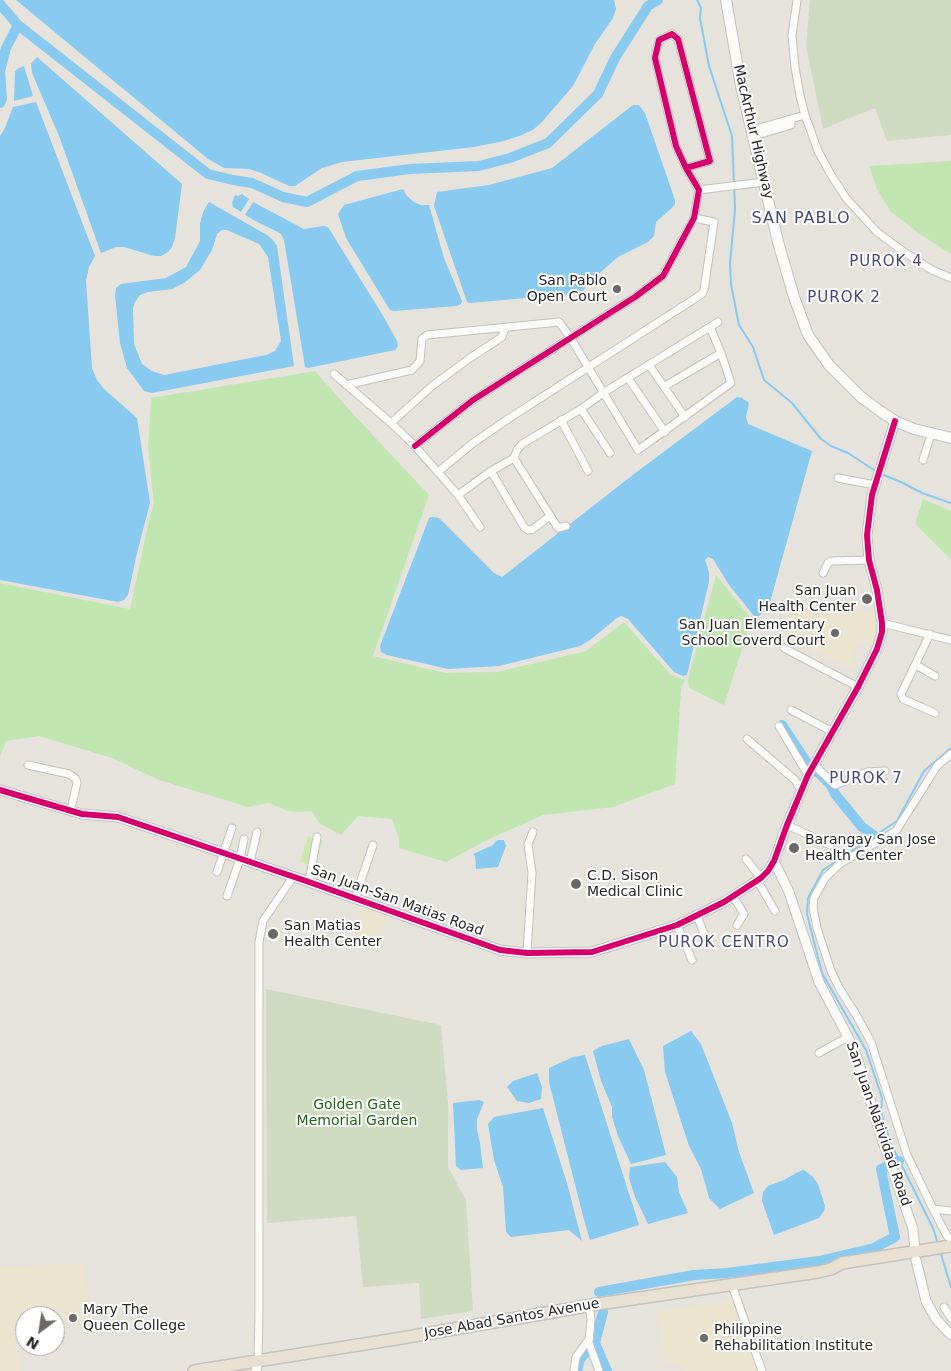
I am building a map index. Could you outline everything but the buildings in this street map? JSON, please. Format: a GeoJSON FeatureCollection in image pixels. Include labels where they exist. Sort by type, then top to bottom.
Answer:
{"type":"FeatureCollection","features":[{"type":"Feature","properties":{"kind":"highway","name":"Jose Abad Santos Avenue"},"geometry":{"type":"LineString","coordinates":[[194,1371],[257,1366],[589,1305],[831,1269],[840,1271],[920,1255],[951,1246]]}},
{"type":"Feature","properties":{"kind":"highway","name":"Jose Abad Santos Avenue"},"geometry":{"type":"LineString","coordinates":[[920,1255],[951,1253]]}},
{"type":"Feature","properties":{"kind":"main road","name":"MacArthur Highway"},"geometry":{"type":"LineString","coordinates":[[726,0],[741,86],[764,182],[792,288],[808,335],[829,365],[861,397],[880,411],[895,421],[914,429],[951,438]]}},
{"type":"Feature","properties":{"kind":"street"},"geometry":{"type":"LineString","coordinates":[[797,0],[792,35],[795,67],[804,115],[818,151],[846,198],[877,232],[932,270],[951,278]]}},
{"type":"Feature","properties":{"kind":"street"},"geometry":{"type":"LineString","coordinates":[[415,446],[473,400],[635,297],[663,276],[694,218],[699,190],[686,168],[676,146],[655,58],[659,40],[672,34],[678,39],[710,161],[686,168]]}},
{"type":"Feature","properties":{"kind":"street"},"geometry":{"type":"LineString","coordinates":[[753,133],[804,115]]}},
{"type":"Feature","properties":{"kind":"street"},"geometry":{"type":"LineString","coordinates":[[699,190],[764,182]]}},
{"type":"Feature","properties":{"kind":"street"},"geometry":{"type":"LineString","coordinates":[[438,472],[473,443],[702,294],[714,222],[694,218]]}},
{"type":"Feature","properties":{"kind":"street"},"geometry":{"type":"LineString","coordinates":[[346,385],[412,370],[420,361],[422,339],[427,335],[559,322],[638,450],[731,383],[710,327]]}},
{"type":"Feature","properties":{"kind":"street"},"geometry":{"type":"LineString","coordinates":[[458,495],[490,471],[514,458],[522,444],[718,322]]}},
{"type":"Feature","properties":{"kind":"street"},"geometry":{"type":"LineString","coordinates":[[391,422],[432,386],[502,337],[505,328]]}},
{"type":"Feature","properties":{"kind":"street"},"geometry":{"type":"LineString","coordinates":[[664,386],[721,353]]}},
{"type":"Feature","properties":{"kind":"street"},"geometry":{"type":"LineString","coordinates":[[649,365],[685,417]]}},
{"type":"Feature","properties":{"kind":"street"},"geometry":{"type":"LineString","coordinates":[[334,374],[391,422],[415,446],[458,495],[480,527]]}},
{"type":"Feature","properties":{"kind":"street"},"geometry":{"type":"LineString","coordinates":[[628,378],[665,432]]}},
{"type":"Feature","properties":{"kind":"street"},"geometry":{"type":"LineString","coordinates":[[581,409],[610,453]]}},
{"type":"Feature","properties":{"kind":"street"},"geometry":{"type":"LineString","coordinates":[[560,420],[588,471]]}},
{"type":"Feature","properties":{"kind":"street"},"geometry":{"type":"LineString","coordinates":[[895,421],[870,505],[867,535],[869,560],[882,623],[951,640]]}},
{"type":"Feature","properties":{"kind":"street"},"geometry":{"type":"LineString","coordinates":[[923,460],[931,434]]}},
{"type":"Feature","properties":{"kind":"street"},"geometry":{"type":"LineString","coordinates":[[514,458],[558,528],[566,526]]}},
{"type":"Feature","properties":{"kind":"street"},"geometry":{"type":"LineString","coordinates":[[490,471],[524,527],[528,530],[533,529],[550,516]]}},
{"type":"Feature","properties":{"kind":"street"},"geometry":{"type":"LineString","coordinates":[[838,478],[876,482]]}},
{"type":"Feature","properties":{"kind":"street"},"geometry":{"type":"LineString","coordinates":[[824,574],[828,563],[831,561],[869,560]]}},
{"type":"Feature","properties":{"kind":"street","name":"San Juan-San Matias Road"},"geometry":{"type":"LineString","coordinates":[[0,790],[72,809],[82,814],[118,817],[500,950],[592,952],[677,925],[733,896],[759,879],[774,861],[801,790],[858,687],[880,640],[882,623]]}},
{"type":"Feature","properties":{"kind":"street"},"geometry":{"type":"LineString","coordinates":[[930,634],[901,696],[935,713]]}},
{"type":"Feature","properties":{"kind":"street"},"geometry":{"type":"LineString","coordinates":[[784,648],[858,687]]}},
{"type":"Feature","properties":{"kind":"street"},"geometry":{"type":"LineString","coordinates":[[916,665],[935,676]]}},
{"type":"Feature","properties":{"kind":"street"},"geometry":{"type":"LineString","coordinates":[[791,710],[833,732]]}},
{"type":"Feature","properties":{"kind":"street"},"geometry":{"type":"LineString","coordinates":[[779,726],[799,757],[811,770],[835,785],[867,772],[885,771]]}},
{"type":"Feature","properties":{"kind":"street"},"geometry":{"type":"LineString","coordinates":[[747,739],[795,780],[801,790]]}},
{"type":"Feature","properties":{"kind":"street"},"geometry":{"type":"LineString","coordinates":[[951,754],[937,766],[896,831],[841,863],[825,878],[814,898],[813,907],[817,928],[831,971],[839,988],[872,1042],[902,1144],[947,1236],[951,1239]]}},
{"type":"Feature","properties":{"kind":"street"},"geometry":{"type":"LineString","coordinates":[[28,765],[69,774],[76,779],[77,783],[72,809]]}},
{"type":"Feature","properties":{"kind":"street"},"geometry":{"type":"LineString","coordinates":[[787,825],[830,845]]}},
{"type":"Feature","properties":{"kind":"street"},"geometry":{"type":"LineString","coordinates":[[217,872],[232,828]]}},
{"type":"Feature","properties":{"kind":"street"},"geometry":{"type":"LineString","coordinates":[[250,862],[257,832]]}},
{"type":"Feature","properties":{"kind":"street"},"geometry":{"type":"LineString","coordinates":[[527,952],[532,873],[528,844],[533,832]]}},
{"type":"Feature","properties":{"kind":"street"},"geometry":{"type":"LineString","coordinates":[[309,882],[317,837]]}},
{"type":"Feature","properties":{"kind":"street"},"geometry":{"type":"LineString","coordinates":[[227,896],[240,859],[244,839]]}},
{"type":"Feature","properties":{"kind":"street"},"geometry":{"type":"LineString","coordinates":[[355,898],[373,845]]}},
{"type":"Feature","properties":{"kind":"street"},"geometry":{"type":"LineString","coordinates":[[746,859],[759,879],[775,911]]}},
{"type":"Feature","properties":{"kind":"street","name":"San Juan-Natividad Road"},"geometry":{"type":"LineString","coordinates":[[774,861],[791,900],[819,982],[857,1057],[893,1171],[902,1192],[920,1255],[926,1301],[936,1319],[951,1335]]}},
{"type":"Feature","properties":{"kind":"street"},"geometry":{"type":"LineString","coordinates":[[257,1366],[259,1291],[259,942],[263,921],[293,877]]}},
{"type":"Feature","properties":{"kind":"street"},"geometry":{"type":"LineString","coordinates":[[733,896],[744,914],[738,925]]}},
{"type":"Feature","properties":{"kind":"street"},"geometry":{"type":"LineString","coordinates":[[697,916],[705,936]]}},
{"type":"Feature","properties":{"kind":"street"},"geometry":{"type":"LineString","coordinates":[[677,925],[692,960]]}},
{"type":"Feature","properties":{"kind":"street"},"geometry":{"type":"LineString","coordinates":[[819,1053],[848,1037]]}},
{"type":"Feature","properties":{"kind":"street"},"geometry":{"type":"LineString","coordinates":[[934,1209],[951,1211]]}},
{"type":"Feature","properties":{"kind":"street"},"geometry":{"type":"LineString","coordinates":[[732,1284],[762,1371]]}},
{"type":"Feature","properties":{"kind":"street"},"geometry":{"type":"LineString","coordinates":[[589,1305],[591,1319],[589,1341],[599,1371]]}},
{"type":"Feature","properties":{"kind":"street"},"geometry":{"type":"LineString","coordinates":[[944,1307],[951,1318]]}},
{"type":"Feature","properties":{"kind":"street"},"geometry":{"type":"LineString","coordinates":[[574,1371],[576,1357],[589,1341]]}},
{"type":"Feature","properties":{"kind":"shaded area"},"geometry":{"type":"Polygon","coordinates":[[[862,605],[862,613],[877,613],[875,644],[857,641],[852,661],[856,663],[853,671],[786,635],[789,609],[862,605]]]}},
{"type":"Feature","properties":{"kind":"shaded area"},"geometry":{"type":"Polygon","coordinates":[[[363,906],[388,914],[377,950],[352,942],[363,906]]]}},
{"type":"Feature","properties":{"kind":"shaded area","name":"Mary The Queen College"},"geometry":{"type":"Polygon","coordinates":[[[83,1263],[92,1321],[65,1322],[65,1306],[15,1306],[15,1356],[19,1356],[21,1371],[0,1371],[0,1267],[83,1263]]]}},
{"type":"Feature","properties":{"kind":"shaded area","name":"Philippine Rehabilitation Institute"},"geometry":{"type":"Polygon","coordinates":[[[735,1300],[757,1371],[682,1371],[679,1363],[667,1366],[656,1312],[735,1300]]]}},
{"type":"Feature","properties":{"kind":"green space"},"geometry":{"type":"Polygon","coordinates":[[[810,0],[951,0],[951,135],[887,141],[875,108],[823,129],[806,46],[810,0]]]}},
{"type":"Feature","properties":{"kind":"green space"},"geometry":{"type":"Polygon","coordinates":[[[951,161],[951,254],[917,232],[890,211],[877,189],[869,166],[951,161]]]}},
{"type":"Feature","properties":{"kind":"green space"},"geometry":{"type":"Polygon","coordinates":[[[315,371],[429,495],[373,656],[445,673],[497,672],[586,651],[624,622],[671,675],[685,680],[681,689],[675,784],[613,807],[543,815],[489,839],[446,862],[399,848],[399,838],[392,819],[358,816],[341,835],[319,823],[312,811],[288,811],[269,803],[248,807],[159,780],[112,758],[39,736],[6,741],[0,757],[0,583],[130,609],[154,503],[148,449],[151,398],[315,371]]]}},
{"type":"Feature","properties":{"kind":"green space"},"geometry":{"type":"Polygon","coordinates":[[[923,499],[951,511],[951,560],[915,524],[923,499]]]}},
{"type":"Feature","properties":{"kind":"green space"},"geometry":{"type":"Polygon","coordinates":[[[716,575],[754,622],[749,627],[724,705],[689,688],[688,680],[716,575]]]}},
{"type":"Feature","properties":{"kind":"green space"},"geometry":{"type":"Polygon","coordinates":[[[308,836],[323,841],[315,867],[300,862],[308,836]]]}},
{"type":"Feature","properties":{"kind":"green space","name":"Golden Gate Memorial Garden"},"geometry":{"type":"Polygon","coordinates":[[[266,989],[441,1025],[448,1103],[448,1167],[466,1200],[473,1311],[421,1319],[419,1283],[363,1287],[356,1216],[267,1223],[266,989]]]}},
{"type":"Feature","properties":{"kind":"water"},"geometry":{"type":"Polygon","coordinates":[[[16,0],[614,0],[616,9],[613,18],[595,44],[573,86],[534,129],[504,141],[474,147],[342,162],[322,168],[295,186],[289,186],[259,172],[249,169],[224,168],[208,159],[16,0]]]}},
{"type":"Feature","properties":{"kind":"water"},"geometry":{"type":"Polygon","coordinates":[[[37,57],[182,184],[175,238],[168,252],[161,256],[154,256],[124,247],[116,247],[101,253],[59,136],[32,73],[31,64],[37,57]]]}},
{"type":"Feature","properties":{"kind":"water"},"geometry":{"type":"Polygon","coordinates":[[[24,66],[33,96],[14,101],[15,72],[24,66]]]}},
{"type":"Feature","properties":{"kind":"water"},"geometry":{"type":"Polygon","coordinates":[[[36,102],[95,256],[89,267],[86,280],[92,368],[97,380],[104,389],[137,418],[150,503],[128,595],[124,600],[118,602],[0,580],[0,136],[13,107],[36,102]]]}},
{"type":"Feature","properties":{"kind":"water"},"geometry":{"type":"Polygon","coordinates":[[[633,105],[639,105],[645,113],[675,200],[672,208],[656,222],[654,236],[648,242],[618,257],[594,278],[581,293],[467,302],[434,206],[437,192],[489,185],[552,168],[633,105]]]}},
{"type":"Feature","properties":{"kind":"water"},"geometry":{"type":"Polygon","coordinates":[[[403,189],[414,202],[421,205],[429,205],[444,258],[462,301],[457,306],[390,310],[346,238],[338,214],[344,205],[403,189]]]}},
{"type":"Feature","properties":{"kind":"water"},"geometry":{"type":"Polygon","coordinates":[[[242,194],[249,199],[241,212],[233,207],[232,203],[235,195],[242,194]]]}},
{"type":"Feature","properties":{"kind":"water"},"geometry":{"type":"Polygon","coordinates":[[[209,202],[267,235],[277,246],[294,366],[152,393],[144,391],[127,368],[120,343],[115,295],[116,288],[121,284],[166,278],[186,267],[200,241],[200,224],[203,212],[209,202]],[[222,230],[217,234],[212,250],[200,270],[184,283],[172,289],[140,295],[135,302],[133,308],[134,344],[142,364],[152,371],[164,375],[266,355],[275,351],[281,341],[268,257],[259,244],[227,230],[222,230]]]}},
{"type":"Feature","properties":{"kind":"water"},"geometry":{"type":"Polygon","coordinates":[[[253,202],[304,229],[328,227],[397,341],[398,346],[395,350],[308,368],[305,367],[284,240],[281,234],[245,215],[253,202]]]}},
{"type":"Feature","properties":{"kind":"water"},"geometry":{"type":"Polygon","coordinates":[[[737,397],[749,403],[746,417],[748,424],[812,451],[769,606],[759,616],[754,616],[729,585],[713,559],[708,557],[705,560],[709,572],[709,582],[687,675],[683,676],[674,672],[628,619],[621,616],[580,646],[499,666],[448,669],[381,652],[380,646],[429,518],[439,518],[494,573],[502,577],[634,474],[737,397]]]}},
{"type":"Feature","properties":{"kind":"water"},"geometry":{"type":"Polygon","coordinates":[[[497,840],[504,840],[506,846],[498,867],[476,869],[475,856],[473,854],[493,845],[497,840]]]}},
{"type":"Feature","properties":{"kind":"water"},"geometry":{"type":"Polygon","coordinates":[[[691,1031],[701,1044],[732,1123],[739,1152],[754,1193],[720,1209],[709,1198],[701,1169],[689,1146],[665,1072],[663,1046],[691,1031]]]}},
{"type":"Feature","properties":{"kind":"water"},"geometry":{"type":"Polygon","coordinates":[[[629,1039],[644,1070],[666,1155],[631,1164],[618,1136],[612,1117],[612,1107],[601,1081],[593,1051],[602,1046],[629,1039]]]}},
{"type":"Feature","properties":{"kind":"water"},"geometry":{"type":"Polygon","coordinates":[[[585,1055],[639,1225],[590,1240],[549,1082],[549,1068],[573,1057],[585,1055]]]}},
{"type":"Feature","properties":{"kind":"water"},"geometry":{"type":"Polygon","coordinates":[[[537,1073],[542,1087],[541,1099],[529,1103],[517,1101],[507,1087],[513,1081],[537,1073]]]}},
{"type":"Feature","properties":{"kind":"water"},"geometry":{"type":"Polygon","coordinates":[[[479,1100],[484,1102],[477,1119],[483,1168],[461,1170],[456,1166],[453,1103],[479,1100]]]}},
{"type":"Feature","properties":{"kind":"water"},"geometry":{"type":"Polygon","coordinates":[[[543,1108],[567,1183],[582,1241],[569,1230],[511,1237],[506,1232],[503,1187],[494,1160],[488,1124],[494,1117],[543,1108]]]}},
{"type":"Feature","properties":{"kind":"water"},"geometry":{"type":"Polygon","coordinates":[[[665,1162],[677,1177],[679,1192],[688,1213],[648,1224],[635,1197],[629,1178],[630,1167],[665,1162]]]}},
{"type":"Feature","properties":{"kind":"water"},"geometry":{"type":"Polygon","coordinates":[[[804,1170],[818,1184],[825,1206],[824,1211],[819,1218],[774,1235],[762,1201],[763,1192],[768,1186],[804,1170]]]}},
{"type":"Feature","properties":{"kind":"waterway"},"geometry":{"type":"LineString","coordinates":[[0,4],[18,25],[208,174],[252,183],[283,197],[307,202],[357,176],[410,169],[479,166],[510,158],[548,143],[598,94],[615,58],[648,6],[658,0]]}},
{"type":"Feature","properties":{"kind":"waterway"},"geometry":{"type":"LineString","coordinates":[[697,0],[701,8],[700,18],[709,66],[732,136],[735,209],[730,264],[731,284],[739,325],[753,347],[764,380],[792,403],[821,439],[831,446],[848,453],[877,472]]}},
{"type":"Feature","properties":{"kind":"waterway"},"geometry":{"type":"LineString","coordinates":[[0,103],[2,99],[0,71],[6,48],[18,25]]}},
{"type":"Feature","properties":{"kind":"waterway"},"geometry":{"type":"LineString","coordinates":[[881,474],[922,493],[951,503]]}},
{"type":"Feature","properties":{"kind":"waterway"},"geometry":{"type":"LineString","coordinates":[[782,725],[811,769],[820,774],[831,785],[835,794],[862,827],[875,836]]}},
{"type":"Feature","properties":{"kind":"waterway"},"geometry":{"type":"LineString","coordinates":[[938,1244],[933,1228],[890,1142],[881,1112],[882,1098],[866,1050],[822,973],[807,914],[808,898],[823,870],[897,821],[924,771],[951,748]]}},
{"type":"Feature","properties":{"kind":"waterway"},"geometry":{"type":"LineString","coordinates":[[599,1292],[694,1275],[727,1273],[819,1261],[874,1248],[895,1237],[881,1169],[899,1161]]}},
{"type":"Feature","properties":{"kind":"waterway"},"geometry":{"type":"LineString","coordinates":[[940,1251],[951,1287]]}},
{"type":"Feature","properties":{"kind":"waterway"},"geometry":{"type":"LineString","coordinates":[[577,1371],[580,1359],[595,1343],[603,1312]]}},
{"type":"Feature","properties":{"kind":"waterway"},"geometry":{"type":"LineString","coordinates":[[595,1343],[607,1371]]}},
{"type":"Feature","properties":{"kind":"cycle path"},"geometry":{"type":"LineString","coordinates":[[415,446],[473,400],[635,297],[663,276],[694,218],[699,190],[686,168],[676,146],[655,58],[659,40],[672,34],[678,39],[710,161],[686,168]]}},
{"type":"Feature","properties":{"kind":"cycle path"},"geometry":{"type":"LineString","coordinates":[[0,790],[82,814],[118,817],[500,950],[527,953],[592,952],[677,925],[724,902],[761,878],[768,871],[774,861],[808,775],[858,687],[877,649],[882,632],[882,623],[877,590],[869,560],[867,535],[872,495],[895,421]]}},
{"type":"Feature","properties":{"kind":"place","name":"San Pablo Open Court"},"geometry":{"type":"Point","coordinates":[617,289]}},
{"type":"Feature","properties":{"kind":"place","name":"San Juan Health Center"},"geometry":{"type":"Point","coordinates":[867,599]}},
{"type":"Feature","properties":{"kind":"place","name":"San Juan Elementary School Coverd Court"},"geometry":{"type":"Point","coordinates":[835,633]}},
{"type":"Feature","properties":{"kind":"place","name":"Barangay San Jose Health Center"},"geometry":{"type":"Point","coordinates":[794,848]}},
{"type":"Feature","properties":{"kind":"place","name":"C.D. Sison Medical Clinic"},"geometry":{"type":"Point","coordinates":[576,884]}},
{"type":"Feature","properties":{"kind":"place","name":"San Matias Health Center"},"geometry":{"type":"Point","coordinates":[273,934]}},
{"type":"Feature","properties":{"kind":"place","name":"Mary The Queen College"},"geometry":{"type":"Point","coordinates":[73,1318]}},
{"type":"Feature","properties":{"kind":"place","name":"Philippine Rehabilitation Institute"},"geometry":{"type":"Point","coordinates":[704,1338]}},
{"type":"Feature","properties":{"kind":"district","name":"SAN PABLO"},"geometry":{"type":"Point","coordinates":[801,219]}},
{"type":"Feature","properties":{"kind":"district","name":"PUROK 4"},"geometry":{"type":"Point","coordinates":[886,262]}},
{"type":"Feature","properties":{"kind":"district","name":"PUROK 2"},"geometry":{"type":"Point","coordinates":[844,298]}},
{"type":"Feature","properties":{"kind":"district","name":"PUROK 7"},"geometry":{"type":"Point","coordinates":[866,779]}},
{"type":"Feature","properties":{"kind":"district","name":"PUROK CENTRO"},"geometry":{"type":"Point","coordinates":[724,943]}}]}
